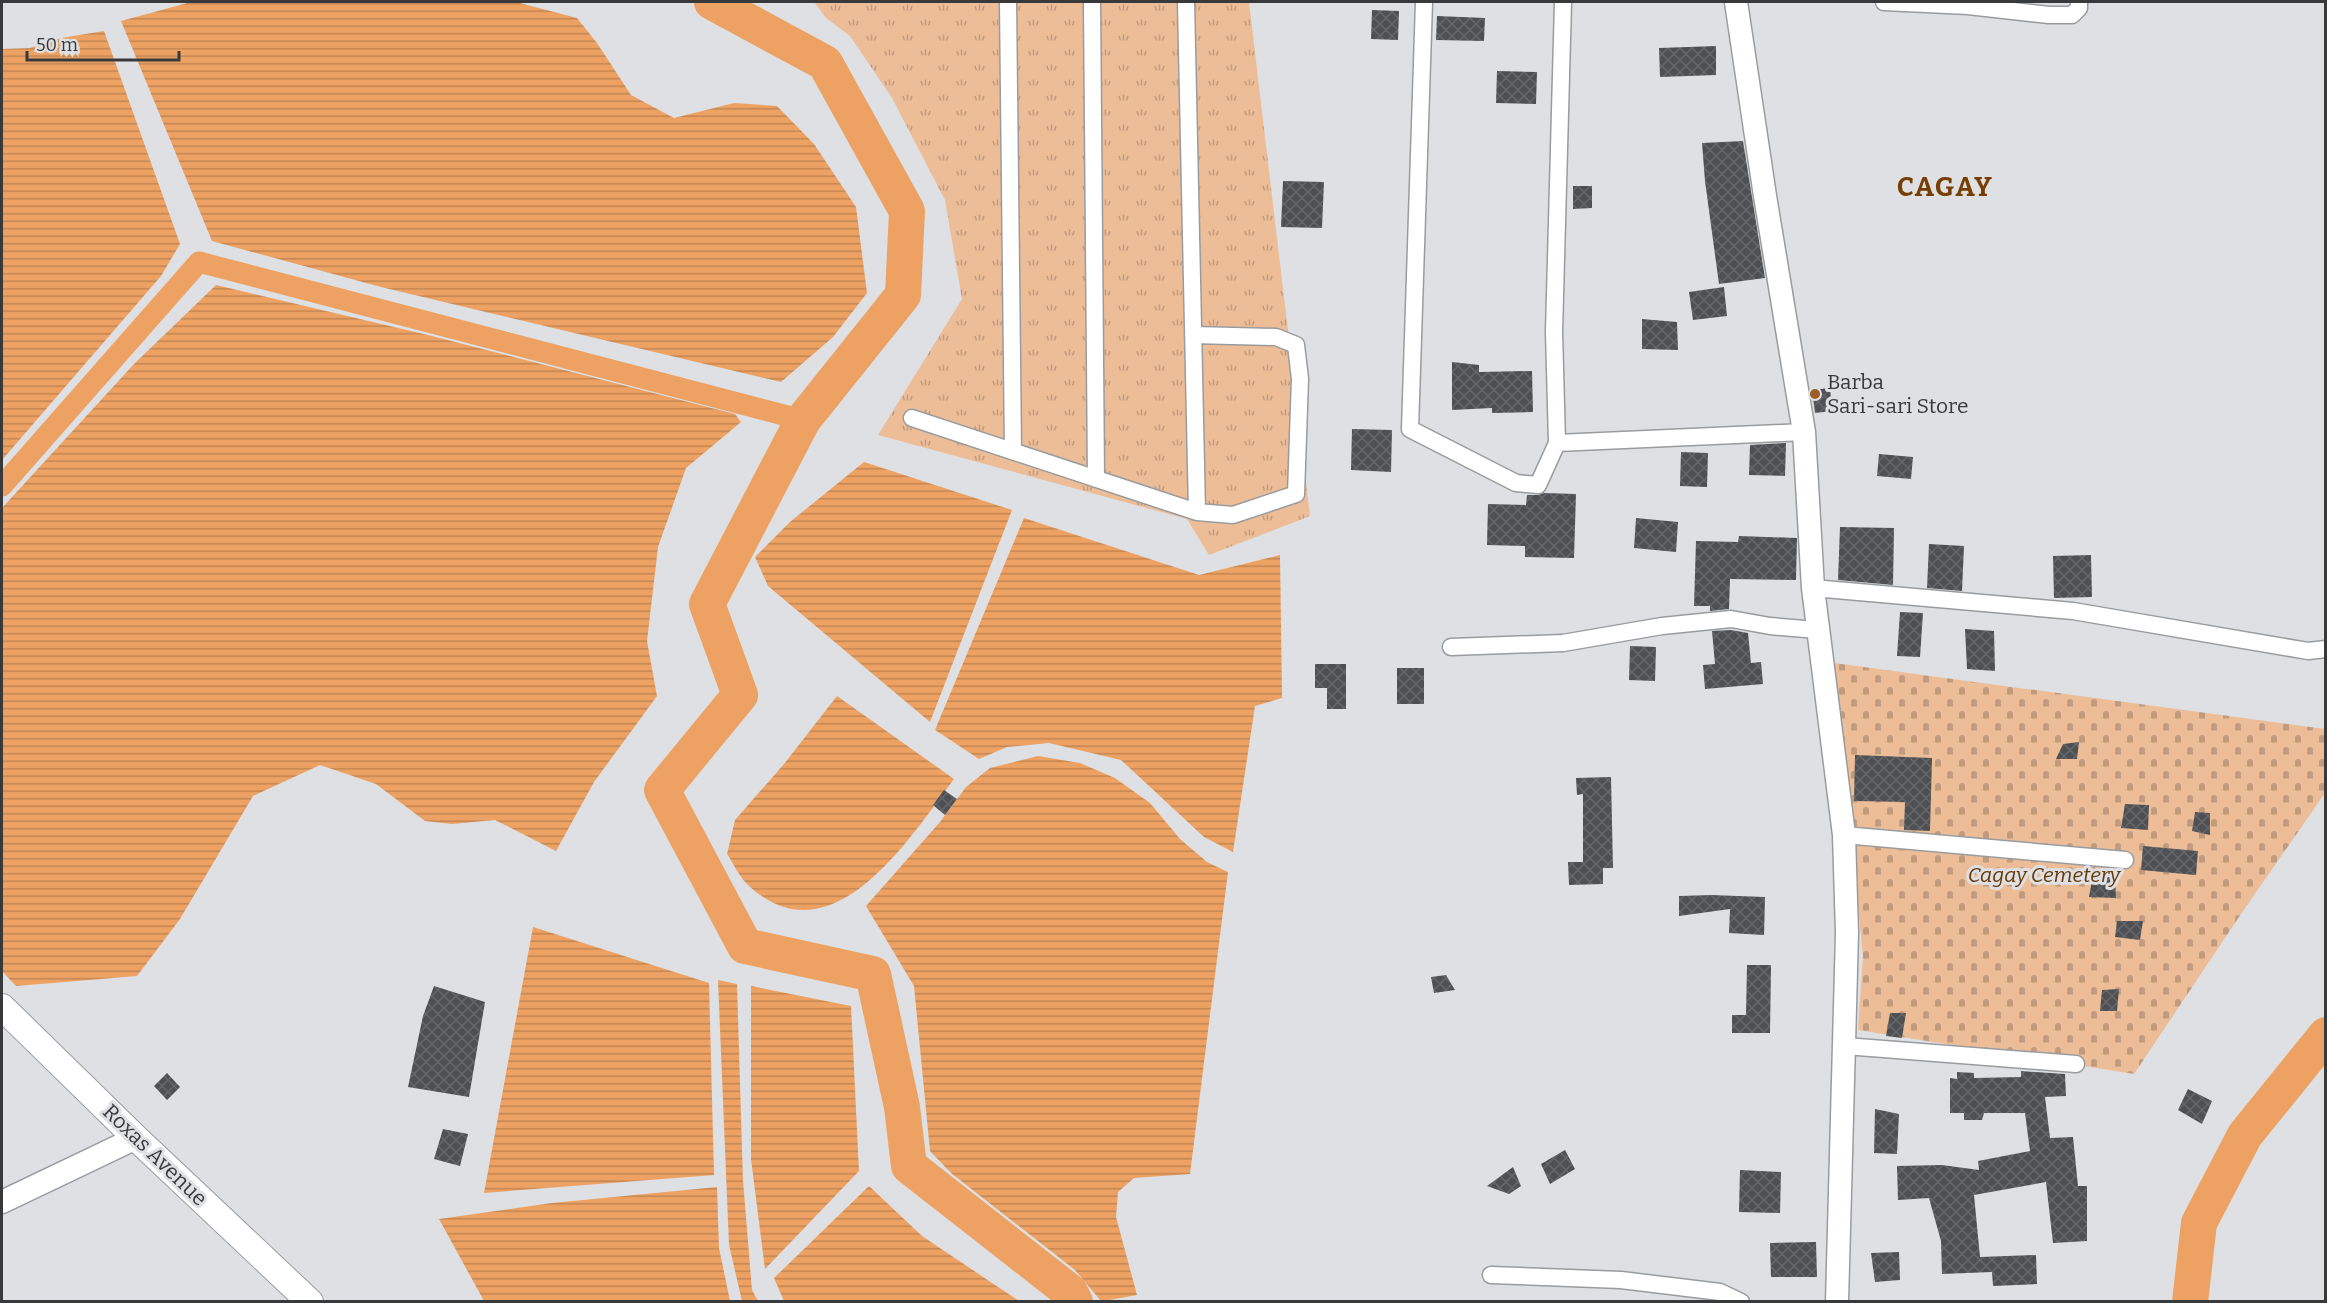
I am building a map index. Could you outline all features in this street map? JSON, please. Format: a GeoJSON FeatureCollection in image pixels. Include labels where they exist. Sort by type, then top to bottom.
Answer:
{"type":"FeatureCollection","features":[{"type":"Feature","properties":{"kind":"main road","name":"Roxas Avenue"},"geometry":{"type":"LineString","coordinates":[[2,1007],[135,1138],[310,1302]]}},
{"type":"Feature","properties":{"kind":"street"},"geometry":{"type":"LineString","coordinates":[[1008,2],[1013,451]]}},
{"type":"Feature","properties":{"kind":"street"},"geometry":{"type":"LineString","coordinates":[[1092,2],[1096,479]]}},
{"type":"Feature","properties":{"kind":"street"},"geometry":{"type":"LineString","coordinates":[[1186,2],[1197,512]]}},
{"type":"Feature","properties":{"kind":"street"},"geometry":{"type":"LineString","coordinates":[[1424,2],[1410,429],[1516,483],[1538,485],[1557,443],[1554,332],[1563,2]]}},
{"type":"Feature","properties":{"kind":"street"},"geometry":{"type":"LineString","coordinates":[[1736,2],[1804,432],[1817,630],[1844,835],[1847,933],[1837,1302]]}},
{"type":"Feature","properties":{"kind":"street"},"geometry":{"type":"LineString","coordinates":[[1884,2],[1968,6],[2049,15],[2072,15],[2079,8],[2079,2]]}},
{"type":"Feature","properties":{"kind":"street"},"geometry":{"type":"LineString","coordinates":[[912,418],[1197,512],[1233,515],[1296,494],[1300,378],[1296,345],[1276,338],[1193,335]]}},
{"type":"Feature","properties":{"kind":"street"},"geometry":{"type":"LineString","coordinates":[[1557,443],[1804,432]]}},
{"type":"Feature","properties":{"kind":"street"},"geometry":{"type":"LineString","coordinates":[[1813,588],[2073,611],[2308,651],[2325,649]]}},
{"type":"Feature","properties":{"kind":"street"},"geometry":{"type":"LineString","coordinates":[[1451,647],[1563,643],[1662,626],[1731,619],[1770,626],[1817,630]]}},
{"type":"Feature","properties":{"kind":"street"},"geometry":{"type":"LineString","coordinates":[[1844,835],[2125,860]]}},
{"type":"Feature","properties":{"kind":"street"},"geometry":{"type":"LineString","coordinates":[[1845,1046],[2076,1064]]}},
{"type":"Feature","properties":{"kind":"street"},"geometry":{"type":"LineString","coordinates":[[2,1202],[135,1138]]}},
{"type":"Feature","properties":{"kind":"street"},"geometry":{"type":"LineString","coordinates":[[1491,1275],[1621,1280],[1690,1295],[1720,1292],[1741,1302]]}},
{"type":"Feature","properties":{"kind":"green space"},"geometry":{"type":"Polygon","coordinates":[[[814,2],[1249,2],[1310,516],[1209,555],[1187,519],[878,435],[962,299],[945,200],[892,98],[850,36],[826,18],[814,2]]]}},
{"type":"Feature","properties":{"kind":"green space","name":"Cagay Cemetery"},"geometry":{"type":"Polygon","coordinates":[[[1834,663],[2325,729],[2325,793],[2134,1074],[1858,1030],[1863,956],[1834,663]]]}},
{"type":"Feature","properties":{"kind":"shaded area"},"geometry":{"type":"Polygon","coordinates":[[[191,2],[516,2],[577,18],[597,43],[631,95],[674,118],[734,103],[777,106],[814,144],[856,207],[867,293],[833,337],[781,382],[381,287],[212,241],[121,21],[191,2]]]}},
{"type":"Feature","properties":{"kind":"shaded area"},"geometry":{"type":"Polygon","coordinates":[[[104,31],[180,244],[161,276],[2,460],[2,49],[30,48],[61,38],[104,31]]]}},
{"type":"Feature","properties":{"kind":"shaded area"},"geometry":{"type":"Polygon","coordinates":[[[216,285],[428,335],[735,414],[741,422],[686,468],[658,547],[647,641],[657,696],[594,782],[556,851],[495,820],[452,824],[425,821],[376,784],[320,765],[253,796],[180,919],[137,976],[16,986],[2,971],[2,508],[134,364],[216,285]]]}},
{"type":"Feature","properties":{"kind":"shaded area"},"geometry":{"type":"Polygon","coordinates":[[[864,462],[1012,510],[930,722],[768,586],[755,557],[790,522],[864,462]]]}},
{"type":"Feature","properties":{"kind":"shaded area"},"geometry":{"type":"Polygon","coordinates":[[[1024,518],[1199,575],[1280,555],[1282,698],[1255,706],[1233,852],[1204,837],[1121,760],[1049,743],[1007,747],[979,759],[935,730],[1024,518]]]}},
{"type":"Feature","properties":{"kind":"shaded area"},"geometry":{"type":"Polygon","coordinates":[[[837,696],[954,779],[891,860],[865,884],[838,902],[808,910],[778,905],[747,884],[727,854],[735,820],[784,764],[837,696]]]}},
{"type":"Feature","properties":{"kind":"shaded area"},"geometry":{"type":"Polygon","coordinates":[[[1038,756],[1080,763],[1115,778],[1150,803],[1180,839],[1207,862],[1228,872],[1190,1174],[1134,1178],[1118,1192],[1116,1217],[1137,1295],[1104,1301],[1101,1301],[1075,1270],[951,1173],[930,1151],[914,986],[866,906],[940,822],[966,787],[990,768],[1038,756]]]}},
{"type":"Feature","properties":{"kind":"shaded area"},"geometry":{"type":"Polygon","coordinates":[[[533,927],[709,983],[714,1175],[484,1193],[533,927]]]}},
{"type":"Feature","properties":{"kind":"shaded area"},"geometry":{"type":"Polygon","coordinates":[[[718,980],[737,984],[743,1181],[752,1290],[758,1301],[742,1301],[729,1245],[718,980]]]}},
{"type":"Feature","properties":{"kind":"shaded area"},"geometry":{"type":"Polygon","coordinates":[[[751,986],[851,1006],[859,1171],[765,1269],[751,1159],[751,986]]]}},
{"type":"Feature","properties":{"kind":"shaded area"},"geometry":{"type":"Polygon","coordinates":[[[869,1186],[922,1236],[1019,1301],[784,1301],[774,1278],[869,1186]]]}},
{"type":"Feature","properties":{"kind":"shaded area"},"geometry":{"type":"Polygon","coordinates":[[[717,1187],[719,1248],[730,1301],[484,1301],[439,1219],[552,1203],[717,1187]]]}},
{"type":"Feature","properties":{"kind":"building"},"geometry":{"type":"Polygon","coordinates":[[[1372,10],[1399,11],[1398,40],[1371,39],[1372,10]]]}},
{"type":"Feature","properties":{"kind":"building"},"geometry":{"type":"Polygon","coordinates":[[[1437,16],[1485,18],[1484,41],[1436,40],[1437,16]]]}},
{"type":"Feature","properties":{"kind":"building"},"geometry":{"type":"Polygon","coordinates":[[[1716,46],[1716,75],[1660,77],[1659,48],[1716,46]]]}},
{"type":"Feature","properties":{"kind":"building"},"geometry":{"type":"Polygon","coordinates":[[[1497,71],[1537,72],[1536,104],[1496,103],[1497,71]]]}},
{"type":"Feature","properties":{"kind":"building"},"geometry":{"type":"Polygon","coordinates":[[[1743,141],[1765,278],[1719,284],[1702,143],[1743,141]]]}},
{"type":"Feature","properties":{"kind":"building"},"geometry":{"type":"Polygon","coordinates":[[[1283,181],[1324,182],[1322,228],[1281,227],[1283,181]]]}},
{"type":"Feature","properties":{"kind":"building"},"geometry":{"type":"Polygon","coordinates":[[[1573,186],[1592,186],[1592,208],[1573,209],[1573,186]]]}},
{"type":"Feature","properties":{"kind":"building"},"geometry":{"type":"Polygon","coordinates":[[[1724,287],[1727,316],[1693,320],[1689,292],[1724,287]]]}},
{"type":"Feature","properties":{"kind":"building"},"geometry":{"type":"Polygon","coordinates":[[[1642,319],[1677,322],[1678,350],[1642,349],[1642,319]]]}},
{"type":"Feature","properties":{"kind":"building"},"geometry":{"type":"Polygon","coordinates":[[[1452,362],[1479,365],[1479,372],[1532,371],[1533,412],[1492,413],[1492,408],[1452,410],[1452,362]]]}},
{"type":"Feature","properties":{"kind":"building"},"geometry":{"type":"Polygon","coordinates":[[[1830,388],[1832,411],[1815,413],[1812,390],[1830,388]]]}},
{"type":"Feature","properties":{"kind":"building"},"geometry":{"type":"Polygon","coordinates":[[[1352,429],[1392,430],[1391,472],[1351,470],[1352,429]]]}},
{"type":"Feature","properties":{"kind":"building"},"geometry":{"type":"Polygon","coordinates":[[[1786,443],[1785,476],[1749,475],[1750,445],[1786,443]]]}},
{"type":"Feature","properties":{"kind":"building"},"geometry":{"type":"Polygon","coordinates":[[[1681,452],[1708,453],[1707,487],[1680,486],[1681,452]]]}},
{"type":"Feature","properties":{"kind":"building"},"geometry":{"type":"Polygon","coordinates":[[[1879,454],[1913,457],[1911,479],[1877,476],[1879,454]]]}},
{"type":"Feature","properties":{"kind":"building"},"geometry":{"type":"Polygon","coordinates":[[[1576,494],[1574,558],[1525,557],[1525,546],[1487,545],[1488,504],[1526,505],[1527,495],[1576,494]]]}},
{"type":"Feature","properties":{"kind":"building"},"geometry":{"type":"Polygon","coordinates":[[[1636,518],[1678,522],[1676,552],[1634,548],[1636,518]]]}},
{"type":"Feature","properties":{"kind":"building"},"geometry":{"type":"Polygon","coordinates":[[[1840,527],[1894,528],[1893,585],[1838,580],[1840,527]]]}},
{"type":"Feature","properties":{"kind":"building"},"geometry":{"type":"Polygon","coordinates":[[[1739,536],[1797,538],[1796,580],[1730,579],[1729,609],[1710,611],[1710,606],[1694,606],[1696,541],[1738,542],[1739,536]]]}},
{"type":"Feature","properties":{"kind":"building"},"geometry":{"type":"Polygon","coordinates":[[[1929,544],[1964,546],[1962,591],[1927,588],[1929,544]]]}},
{"type":"Feature","properties":{"kind":"building"},"geometry":{"type":"Polygon","coordinates":[[[2091,555],[2092,597],[2054,598],[2053,556],[2091,555]]]}},
{"type":"Feature","properties":{"kind":"building"},"geometry":{"type":"Polygon","coordinates":[[[1900,612],[1923,613],[1920,657],[1897,656],[1900,612]]]}},
{"type":"Feature","properties":{"kind":"building"},"geometry":{"type":"Polygon","coordinates":[[[1965,629],[1994,631],[1995,671],[1967,669],[1965,629]]]}},
{"type":"Feature","properties":{"kind":"building"},"geometry":{"type":"Polygon","coordinates":[[[1731,630],[1748,633],[1751,663],[1761,662],[1763,684],[1705,689],[1703,665],[1715,664],[1712,631],[1731,630]]]}},
{"type":"Feature","properties":{"kind":"building"},"geometry":{"type":"Polygon","coordinates":[[[1630,646],[1656,647],[1655,681],[1629,680],[1630,646]]]}},
{"type":"Feature","properties":{"kind":"building"},"geometry":{"type":"Polygon","coordinates":[[[1315,664],[1346,664],[1346,709],[1327,709],[1327,688],[1315,688],[1315,664]]]}},
{"type":"Feature","properties":{"kind":"building"},"geometry":{"type":"Polygon","coordinates":[[[1397,668],[1424,668],[1424,704],[1397,704],[1397,668]]]}},
{"type":"Feature","properties":{"kind":"building"},"geometry":{"type":"Polygon","coordinates":[[[2079,742],[2077,759],[2056,759],[2063,744],[2079,742]]]}},
{"type":"Feature","properties":{"kind":"building"},"geometry":{"type":"Polygon","coordinates":[[[1855,755],[1932,758],[1930,831],[1904,830],[1905,802],[1854,801],[1855,755]]]}},
{"type":"Feature","properties":{"kind":"building"},"geometry":{"type":"Polygon","coordinates":[[[1611,777],[1613,868],[1603,868],[1603,884],[1569,885],[1568,862],[1583,862],[1583,794],[1577,795],[1576,778],[1611,777]]]}},
{"type":"Feature","properties":{"kind":"building"},"geometry":{"type":"Polygon","coordinates":[[[944,790],[957,799],[945,815],[933,805],[944,790]]]}},
{"type":"Feature","properties":{"kind":"building"},"geometry":{"type":"Polygon","coordinates":[[[2125,804],[2149,805],[2148,830],[2121,828],[2125,804]]]}},
{"type":"Feature","properties":{"kind":"building"},"geometry":{"type":"Polygon","coordinates":[[[2195,812],[2210,813],[2210,835],[2192,831],[2195,812]]]}},
{"type":"Feature","properties":{"kind":"building"},"geometry":{"type":"Polygon","coordinates":[[[2143,846],[2198,851],[2196,875],[2141,870],[2143,846]]]}},
{"type":"Feature","properties":{"kind":"building"},"geometry":{"type":"Polygon","coordinates":[[[2115,874],[2116,898],[2089,897],[2093,875],[2115,874]]]}},
{"type":"Feature","properties":{"kind":"building"},"geometry":{"type":"Polygon","coordinates":[[[1679,896],[1765,897],[1764,935],[1729,933],[1730,909],[1679,916],[1679,896]]]}},
{"type":"Feature","properties":{"kind":"building"},"geometry":{"type":"Polygon","coordinates":[[[2117,921],[2143,921],[2140,940],[2115,937],[2117,921]]]}},
{"type":"Feature","properties":{"kind":"building"},"geometry":{"type":"Polygon","coordinates":[[[1747,965],[1771,965],[1770,1033],[1732,1033],[1732,1015],[1746,1015],[1747,965]]]}},
{"type":"Feature","properties":{"kind":"building"},"geometry":{"type":"Polygon","coordinates":[[[1446,975],[1455,990],[1434,993],[1431,977],[1446,975]]]}},
{"type":"Feature","properties":{"kind":"building"},"geometry":{"type":"Polygon","coordinates":[[[434,986],[485,1002],[469,1097],[408,1087],[423,1016],[434,986]]]}},
{"type":"Feature","properties":{"kind":"building"},"geometry":{"type":"Polygon","coordinates":[[[2119,989],[2117,1011],[2100,1011],[2102,990],[2119,989]]]}},
{"type":"Feature","properties":{"kind":"building"},"geometry":{"type":"Polygon","coordinates":[[[1890,1013],[1906,1013],[1902,1038],[1886,1036],[1890,1013]]]}},
{"type":"Feature","properties":{"kind":"building"},"geometry":{"type":"Polygon","coordinates":[[[2021,1071],[2065,1074],[2066,1096],[2045,1097],[2050,1138],[2073,1137],[2078,1186],[2087,1186],[2087,1241],[2053,1243],[2046,1182],[1974,1195],[1980,1257],[2036,1255],[2037,1284],[1993,1286],[1992,1272],[1942,1274],[1941,1241],[1929,1198],[1898,1200],[1897,1166],[1942,1165],[1979,1170],[1978,1161],[2030,1151],[2025,1113],[1984,1113],[1982,1120],[1964,1120],[1964,1113],[1950,1113],[1950,1078],[1957,1079],[1957,1072],[1974,1073],[1974,1078],[2021,1077],[2021,1071]]]}},
{"type":"Feature","properties":{"kind":"building"},"geometry":{"type":"Polygon","coordinates":[[[167,1073],[180,1087],[167,1100],[154,1086],[167,1073]]]}},
{"type":"Feature","properties":{"kind":"building"},"geometry":{"type":"Polygon","coordinates":[[[2188,1089],[2212,1101],[2202,1124],[2178,1110],[2188,1089]]]}},
{"type":"Feature","properties":{"kind":"building"},"geometry":{"type":"Polygon","coordinates":[[[1875,1109],[1899,1114],[1897,1154],[1874,1153],[1875,1109]]]}},
{"type":"Feature","properties":{"kind":"building"},"geometry":{"type":"Polygon","coordinates":[[[443,1129],[468,1134],[460,1166],[434,1159],[443,1129]]]}},
{"type":"Feature","properties":{"kind":"building"},"geometry":{"type":"Polygon","coordinates":[[[1565,1150],[1575,1169],[1550,1184],[1541,1164],[1565,1150]]]}},
{"type":"Feature","properties":{"kind":"building"},"geometry":{"type":"Polygon","coordinates":[[[1513,1167],[1521,1186],[1509,1194],[1487,1186],[1513,1167]]]}},
{"type":"Feature","properties":{"kind":"building"},"geometry":{"type":"Polygon","coordinates":[[[1740,1170],[1781,1172],[1780,1213],[1739,1212],[1740,1170]]]}},
{"type":"Feature","properties":{"kind":"building"},"geometry":{"type":"Polygon","coordinates":[[[1816,1242],[1817,1277],[1771,1277],[1770,1243],[1816,1242]]]}},
{"type":"Feature","properties":{"kind":"building"},"geometry":{"type":"Polygon","coordinates":[[[1899,1252],[1900,1280],[1875,1282],[1871,1253],[1899,1252]]]}},
{"type":"Feature","properties":{"kind":"waterway"},"geometry":{"type":"LineString","coordinates":[[712,2],[825,63],[907,211],[903,295],[803,420],[707,604],[740,695],[662,790],[745,946],[873,974],[902,1107],[909,1166],[1070,1292],[1075,1302]]}},
{"type":"Feature","properties":{"kind":"waterway"},"geometry":{"type":"LineString","coordinates":[[2,486],[199,262],[803,420]]}},
{"type":"Feature","properties":{"kind":"waterway"},"geometry":{"type":"LineString","coordinates":[[2190,1302],[2199,1223],[2245,1135],[2326,1035]]}},
{"type":"Feature","properties":{"kind":"place","name":"Barba Sari-sari Store"},"geometry":{"type":"Point","coordinates":[1815,394]}},
{"type":"Feature","properties":{"kind":"district","name":"CAGAY"},"geometry":{"type":"Point","coordinates":[1945,187]}}]}
